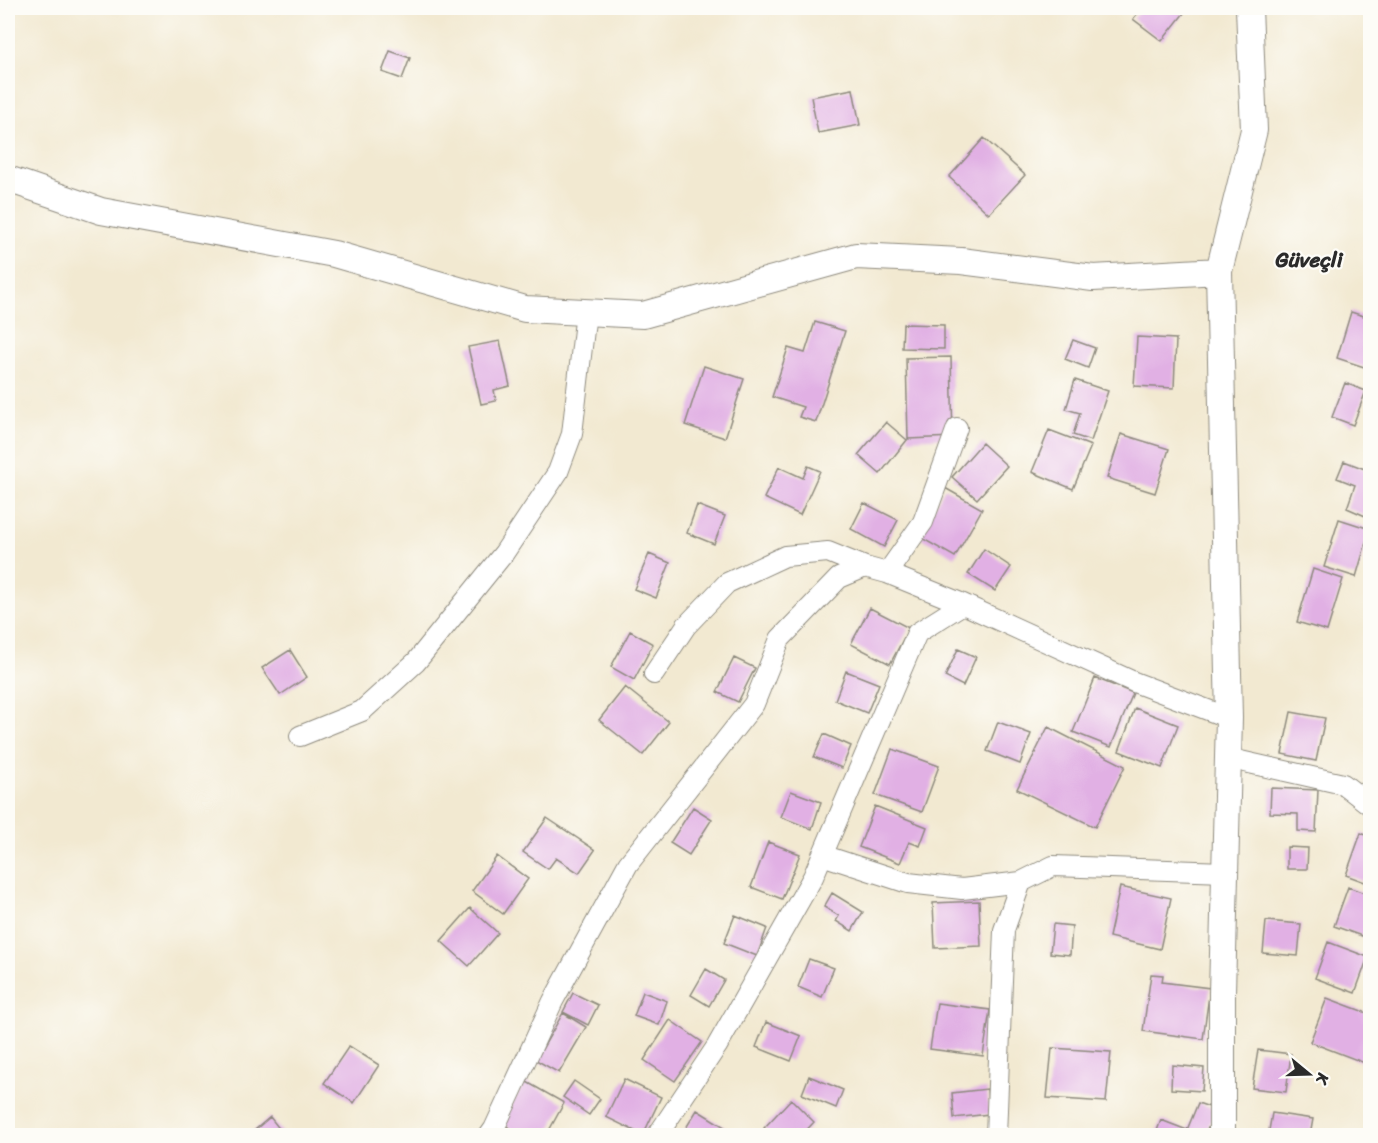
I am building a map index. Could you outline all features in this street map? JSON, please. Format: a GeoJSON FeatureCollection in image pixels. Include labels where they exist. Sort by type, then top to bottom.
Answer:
{"type":"FeatureCollection","features":[{"type":"Feature","properties":{"kind":"street"},"geometry":{"type":"LineString","coordinates":[[1222,1136],[1222,993],[1229,718],[1220,271],[1254,130],[1249,8]]}},
{"type":"Feature","properties":{"kind":"street"},"geometry":{"type":"LineString","coordinates":[[8,179],[101,211],[334,254],[525,309],[643,315],[856,256],[961,261],[1093,278],[1220,271]]}},
{"type":"Feature","properties":{"kind":"street"},"geometry":{"type":"LineString","coordinates":[[300,736],[362,711],[416,662],[504,553],[558,472],[572,434],[586,312]]}},
{"type":"Feature","properties":{"kind":"street"},"geometry":{"type":"LineString","coordinates":[[887,573],[922,522],[957,428]]}},
{"type":"Feature","properties":{"kind":"street"},"geometry":{"type":"LineString","coordinates":[[654,674],[686,626],[727,583],[785,556],[828,552],[963,604],[1134,682],[1229,718]]}},
{"type":"Feature","properties":{"kind":"street"},"geometry":{"type":"LineString","coordinates":[[489,1136],[553,1001],[628,864],[753,704],[780,639],[839,578],[865,567]]}},
{"type":"Feature","properties":{"kind":"street"},"geometry":{"type":"LineString","coordinates":[[657,1136],[717,1046],[813,877],[917,633],[963,604]]}},
{"type":"Feature","properties":{"kind":"street"},"geometry":{"type":"LineString","coordinates":[[1227,758],[1343,784],[1371,806]]}},
{"type":"Feature","properties":{"kind":"street"},"geometry":{"type":"LineString","coordinates":[[822,855],[908,883],[962,890],[1021,882],[1053,866],[1225,872]]}},
{"type":"Feature","properties":{"kind":"street"},"geometry":{"type":"LineString","coordinates":[[996,1136],[1004,930],[1021,882]]}},
{"type":"Feature","properties":{"kind":"building"},"geometry":{"type":"Polygon","coordinates":[[[1142,8],[1188,8],[1162,41],[1133,19],[1142,8]]]}},
{"type":"Feature","properties":{"kind":"building"},"geometry":{"type":"Polygon","coordinates":[[[390,51],[410,58],[402,79],[382,72],[390,51]]]}},
{"type":"Feature","properties":{"kind":"building"},"geometry":{"type":"Polygon","coordinates":[[[853,89],[860,125],[818,133],[811,97],[853,89]]]}},
{"type":"Feature","properties":{"kind":"building"},"geometry":{"type":"Polygon","coordinates":[[[984,138],[1025,175],[989,214],[949,177],[984,138]]]}},
{"type":"Feature","properties":{"kind":"building"},"geometry":{"type":"Polygon","coordinates":[[[1351,312],[1370,318],[1370,369],[1337,358],[1351,312]]]}},
{"type":"Feature","properties":{"kind":"building"},"geometry":{"type":"Polygon","coordinates":[[[815,322],[845,331],[816,422],[799,417],[803,407],[772,397],[788,348],[805,353],[815,322]]]}},
{"type":"Feature","properties":{"kind":"building"},"geometry":{"type":"Polygon","coordinates":[[[903,324],[944,325],[944,349],[902,348],[903,324]]]}},
{"type":"Feature","properties":{"kind":"building"},"geometry":{"type":"Polygon","coordinates":[[[1137,337],[1176,339],[1174,388],[1134,386],[1137,337]]]}},
{"type":"Feature","properties":{"kind":"building"},"geometry":{"type":"Polygon","coordinates":[[[1073,340],[1095,348],[1088,368],[1065,359],[1073,340]]]}},
{"type":"Feature","properties":{"kind":"building"},"geometry":{"type":"Polygon","coordinates":[[[500,341],[510,386],[494,390],[496,401],[481,404],[468,347],[500,341]]]}},
{"type":"Feature","properties":{"kind":"building"},"geometry":{"type":"Polygon","coordinates":[[[951,357],[953,437],[908,439],[906,358],[951,357]]]}},
{"type":"Feature","properties":{"kind":"building"},"geometry":{"type":"Polygon","coordinates":[[[704,366],[744,379],[725,438],[685,425],[704,366]]]}},
{"type":"Feature","properties":{"kind":"building"},"geometry":{"type":"Polygon","coordinates":[[[1075,380],[1108,391],[1091,441],[1073,435],[1080,413],[1066,409],[1075,380]]]}},
{"type":"Feature","properties":{"kind":"building"},"geometry":{"type":"Polygon","coordinates":[[[1345,383],[1366,391],[1353,425],[1332,417],[1345,383]]]}},
{"type":"Feature","properties":{"kind":"building"},"geometry":{"type":"Polygon","coordinates":[[[886,422],[907,440],[880,474],[858,455],[886,422]]]}},
{"type":"Feature","properties":{"kind":"building"},"geometry":{"type":"Polygon","coordinates":[[[1049,430],[1091,446],[1073,489],[1032,472],[1049,430]]]}},
{"type":"Feature","properties":{"kind":"building"},"geometry":{"type":"Polygon","coordinates":[[[1121,434],[1169,449],[1155,493],[1107,478],[1121,434]]]}},
{"type":"Feature","properties":{"kind":"building"},"geometry":{"type":"Polygon","coordinates":[[[982,443],[1007,466],[977,499],[952,477],[982,443]]]}},
{"type":"Feature","properties":{"kind":"building"},"geometry":{"type":"Polygon","coordinates":[[[1344,461],[1370,471],[1370,518],[1347,508],[1355,485],[1337,478],[1344,461]]]}},
{"type":"Feature","properties":{"kind":"building"},"geometry":{"type":"Polygon","coordinates":[[[808,466],[820,471],[800,515],[764,498],[779,467],[803,478],[808,466]]]}},
{"type":"Feature","properties":{"kind":"building"},"geometry":{"type":"Polygon","coordinates":[[[945,488],[982,509],[955,557],[918,536],[945,488]]]}},
{"type":"Feature","properties":{"kind":"building"},"geometry":{"type":"Polygon","coordinates":[[[864,503],[898,520],[884,547],[851,529],[864,503]]]}},
{"type":"Feature","properties":{"kind":"building"},"geometry":{"type":"Polygon","coordinates":[[[697,505],[725,516],[714,544],[687,533],[697,505]]]}},
{"type":"Feature","properties":{"kind":"building"},"geometry":{"type":"Polygon","coordinates":[[[1339,519],[1370,529],[1356,577],[1324,567],[1339,519]]]}},
{"type":"Feature","properties":{"kind":"building"},"geometry":{"type":"Polygon","coordinates":[[[984,549],[1011,567],[995,591],[968,574],[984,549]]]}},
{"type":"Feature","properties":{"kind":"building"},"geometry":{"type":"Polygon","coordinates":[[[649,554],[670,563],[656,598],[634,589],[649,554]]]}},
{"type":"Feature","properties":{"kind":"building"},"geometry":{"type":"Polygon","coordinates":[[[1313,569],[1343,579],[1327,631],[1297,622],[1313,569]]]}},
{"type":"Feature","properties":{"kind":"building"},"geometry":{"type":"Polygon","coordinates":[[[870,608],[909,628],[890,664],[851,644],[870,608]]]}},
{"type":"Feature","properties":{"kind":"building"},"geometry":{"type":"Polygon","coordinates":[[[630,631],[653,644],[634,680],[611,667],[630,631]]]}},
{"type":"Feature","properties":{"kind":"building"},"geometry":{"type":"Polygon","coordinates":[[[958,649],[976,657],[963,686],[945,677],[958,649]]]}},
{"type":"Feature","properties":{"kind":"building"},"geometry":{"type":"Polygon","coordinates":[[[290,650],[307,677],[280,695],[262,668],[290,650]]]}},
{"type":"Feature","properties":{"kind":"building"},"geometry":{"type":"Polygon","coordinates":[[[734,658],[755,668],[738,702],[717,692],[734,658]]]}},
{"type":"Feature","properties":{"kind":"building"},"geometry":{"type":"Polygon","coordinates":[[[846,671],[879,684],[867,713],[835,700],[846,671]]]}},
{"type":"Feature","properties":{"kind":"building"},"geometry":{"type":"Polygon","coordinates":[[[1095,678],[1133,693],[1111,747],[1073,732],[1095,678]]]}},
{"type":"Feature","properties":{"kind":"building"},"geometry":{"type":"Polygon","coordinates":[[[625,687],[669,722],[643,755],[599,720],[625,687]]]}},
{"type":"Feature","properties":{"kind":"building"},"geometry":{"type":"Polygon","coordinates":[[[1135,708],[1178,725],[1162,768],[1119,751],[1135,708]]]}},
{"type":"Feature","properties":{"kind":"building"},"geometry":{"type":"Polygon","coordinates":[[[1291,712],[1325,718],[1316,761],[1282,754],[1291,712]]]}},
{"type":"Feature","properties":{"kind":"building"},"geometry":{"type":"Polygon","coordinates":[[[998,722],[1031,734],[1020,764],[987,751],[998,722]]]}},
{"type":"Feature","properties":{"kind":"building"},"geometry":{"type":"Polygon","coordinates":[[[1048,727],[1125,766],[1095,827],[1017,789],[1048,727]]]}},
{"type":"Feature","properties":{"kind":"building"},"geometry":{"type":"Polygon","coordinates":[[[824,734],[851,746],[842,768],[814,757],[824,734]]]}},
{"type":"Feature","properties":{"kind":"building"},"geometry":{"type":"Polygon","coordinates":[[[892,749],[939,766],[922,812],[875,795],[892,749]]]}},
{"type":"Feature","properties":{"kind":"building"},"geometry":{"type":"Polygon","coordinates":[[[1271,788],[1318,790],[1316,832],[1298,831],[1298,814],[1270,813],[1271,788]]]}},
{"type":"Feature","properties":{"kind":"building"},"geometry":{"type":"Polygon","coordinates":[[[791,791],[821,802],[812,829],[781,817],[791,791]]]}},
{"type":"Feature","properties":{"kind":"building"},"geometry":{"type":"Polygon","coordinates":[[[875,806],[927,827],[920,846],[909,842],[900,863],[859,847],[875,806]]]}},
{"type":"Feature","properties":{"kind":"building"},"geometry":{"type":"Polygon","coordinates":[[[693,807],[712,819],[689,855],[670,843],[693,807]]]}},
{"type":"Feature","properties":{"kind":"building"},"geometry":{"type":"Polygon","coordinates":[[[547,818],[595,850],[579,873],[556,858],[548,869],[523,852],[547,818]]]}},
{"type":"Feature","properties":{"kind":"building"},"geometry":{"type":"Polygon","coordinates":[[[1361,833],[1370,837],[1370,884],[1346,875],[1361,833]]]}},
{"type":"Feature","properties":{"kind":"building"},"geometry":{"type":"Polygon","coordinates":[[[768,842],[800,854],[782,899],[751,887],[768,842]]]}},
{"type":"Feature","properties":{"kind":"building"},"geometry":{"type":"Polygon","coordinates":[[[1287,847],[1308,848],[1307,869],[1287,869],[1287,847]]]}},
{"type":"Feature","properties":{"kind":"building"},"geometry":{"type":"Polygon","coordinates":[[[497,856],[528,879],[503,914],[472,891],[497,856]]]}},
{"type":"Feature","properties":{"kind":"building"},"geometry":{"type":"Polygon","coordinates":[[[1120,887],[1171,898],[1160,949],[1109,937],[1120,887]]]}},
{"type":"Feature","properties":{"kind":"building"},"geometry":{"type":"Polygon","coordinates":[[[1348,887],[1370,895],[1370,939],[1334,926],[1348,887]]]}},
{"type":"Feature","properties":{"kind":"building"},"geometry":{"type":"Polygon","coordinates":[[[832,893],[863,912],[852,931],[836,921],[839,916],[824,907],[832,893]]]}},
{"type":"Feature","properties":{"kind":"building"},"geometry":{"type":"Polygon","coordinates":[[[979,901],[981,946],[935,948],[933,903],[979,901]]]}},
{"type":"Feature","properties":{"kind":"building"},"geometry":{"type":"Polygon","coordinates":[[[470,908],[498,933],[469,966],[441,941],[470,908]]]}},
{"type":"Feature","properties":{"kind":"building"},"geometry":{"type":"Polygon","coordinates":[[[735,915],[767,928],[757,956],[724,943],[735,915]]]}},
{"type":"Feature","properties":{"kind":"building"},"geometry":{"type":"Polygon","coordinates":[[[1266,921],[1301,924],[1298,956],[1263,953],[1266,921]]]}},
{"type":"Feature","properties":{"kind":"building"},"geometry":{"type":"Polygon","coordinates":[[[1053,924],[1072,926],[1070,955],[1050,953],[1053,924]]]}},
{"type":"Feature","properties":{"kind":"building"},"geometry":{"type":"Polygon","coordinates":[[[1328,942],[1368,957],[1355,993],[1315,978],[1328,942]]]}},
{"type":"Feature","properties":{"kind":"building"},"geometry":{"type":"Polygon","coordinates":[[[809,959],[834,968],[822,997],[798,987],[809,959]]]}},
{"type":"Feature","properties":{"kind":"building"},"geometry":{"type":"Polygon","coordinates":[[[706,969],[724,980],[709,1006],[691,995],[706,969]]]}},
{"type":"Feature","properties":{"kind":"building"},"geometry":{"type":"Polygon","coordinates":[[[1151,974],[1163,975],[1162,982],[1210,988],[1203,1039],[1143,1031],[1151,974]]]}},
{"type":"Feature","properties":{"kind":"building"},"geometry":{"type":"Polygon","coordinates":[[[643,992],[667,1001],[659,1025],[634,1016],[643,992]]]}},
{"type":"Feature","properties":{"kind":"building"},"geometry":{"type":"Polygon","coordinates":[[[573,993],[598,1005],[588,1025],[563,1012],[573,993]]]}},
{"type":"Feature","properties":{"kind":"building"},"geometry":{"type":"Polygon","coordinates":[[[1327,998],[1370,1014],[1370,1065],[1310,1042],[1327,998]]]}},
{"type":"Feature","properties":{"kind":"building"},"geometry":{"type":"Polygon","coordinates":[[[937,1003],[990,1010],[983,1056],[930,1049],[937,1003]]]}},
{"type":"Feature","properties":{"kind":"building"},"geometry":{"type":"Polygon","coordinates":[[[563,1013],[586,1027],[559,1073],[536,1060],[563,1013]]]}},
{"type":"Feature","properties":{"kind":"building"},"geometry":{"type":"Polygon","coordinates":[[[670,1020],[702,1042],[675,1081],[644,1060],[670,1020]]]}},
{"type":"Feature","properties":{"kind":"building"},"geometry":{"type":"Polygon","coordinates":[[[766,1022],[801,1036],[791,1061],[756,1047],[766,1022]]]}},
{"type":"Feature","properties":{"kind":"building"},"geometry":{"type":"Polygon","coordinates":[[[349,1046],[379,1065],[354,1103],[324,1083],[349,1046]]]}},
{"type":"Feature","properties":{"kind":"building"},"geometry":{"type":"Polygon","coordinates":[[[1052,1048],[1111,1052],[1106,1102],[1047,1098],[1052,1048]]]}},
{"type":"Feature","properties":{"kind":"building"},"geometry":{"type":"Polygon","coordinates":[[[1258,1050],[1291,1054],[1286,1092],[1252,1088],[1258,1050]]]}},
{"type":"Feature","properties":{"kind":"building"},"geometry":{"type":"Polygon","coordinates":[[[1172,1065],[1204,1068],[1202,1091],[1171,1089],[1172,1065]]]}},
{"type":"Feature","properties":{"kind":"building"},"geometry":{"type":"Polygon","coordinates":[[[809,1076],[843,1090],[836,1108],[802,1094],[809,1076]]]}},
{"type":"Feature","properties":{"kind":"building"},"geometry":{"type":"Polygon","coordinates":[[[624,1079],[661,1097],[643,1135],[606,1117],[624,1079]]]}},
{"type":"Feature","properties":{"kind":"building"},"geometry":{"type":"Polygon","coordinates":[[[525,1081],[564,1103],[546,1136],[523,1136],[501,1123],[525,1081]]]}},
{"type":"Feature","properties":{"kind":"building"},"geometry":{"type":"Polygon","coordinates":[[[574,1081],[600,1099],[589,1115],[563,1097],[574,1081]]]}},
{"type":"Feature","properties":{"kind":"building"},"geometry":{"type":"Polygon","coordinates":[[[987,1089],[989,1114],[954,1118],[952,1093],[987,1089]]]}},
{"type":"Feature","properties":{"kind":"building"},"geometry":{"type":"Polygon","coordinates":[[[791,1099],[814,1122],[801,1136],[772,1136],[764,1128],[791,1099]]]}},
{"type":"Feature","properties":{"kind":"building"},"geometry":{"type":"Polygon","coordinates":[[[1198,1103],[1215,1109],[1205,1136],[1155,1136],[1161,1120],[1187,1130],[1198,1103]]]}},
{"type":"Feature","properties":{"kind":"building"},"geometry":{"type":"Polygon","coordinates":[[[697,1110],[736,1134],[735,1136],[681,1136],[697,1110]]]}},
{"type":"Feature","properties":{"kind":"building"},"geometry":{"type":"Polygon","coordinates":[[[1272,1113],[1313,1119],[1310,1136],[1268,1136],[1272,1113]]]}},
{"type":"Feature","properties":{"kind":"building"},"geometry":{"type":"Polygon","coordinates":[[[270,1117],[285,1136],[248,1136],[270,1117]]]}},
{"type":"Feature","properties":{"kind":"district","name":"Güveçli"},"geometry":{"type":"Point","coordinates":[1309,260]}}]}
